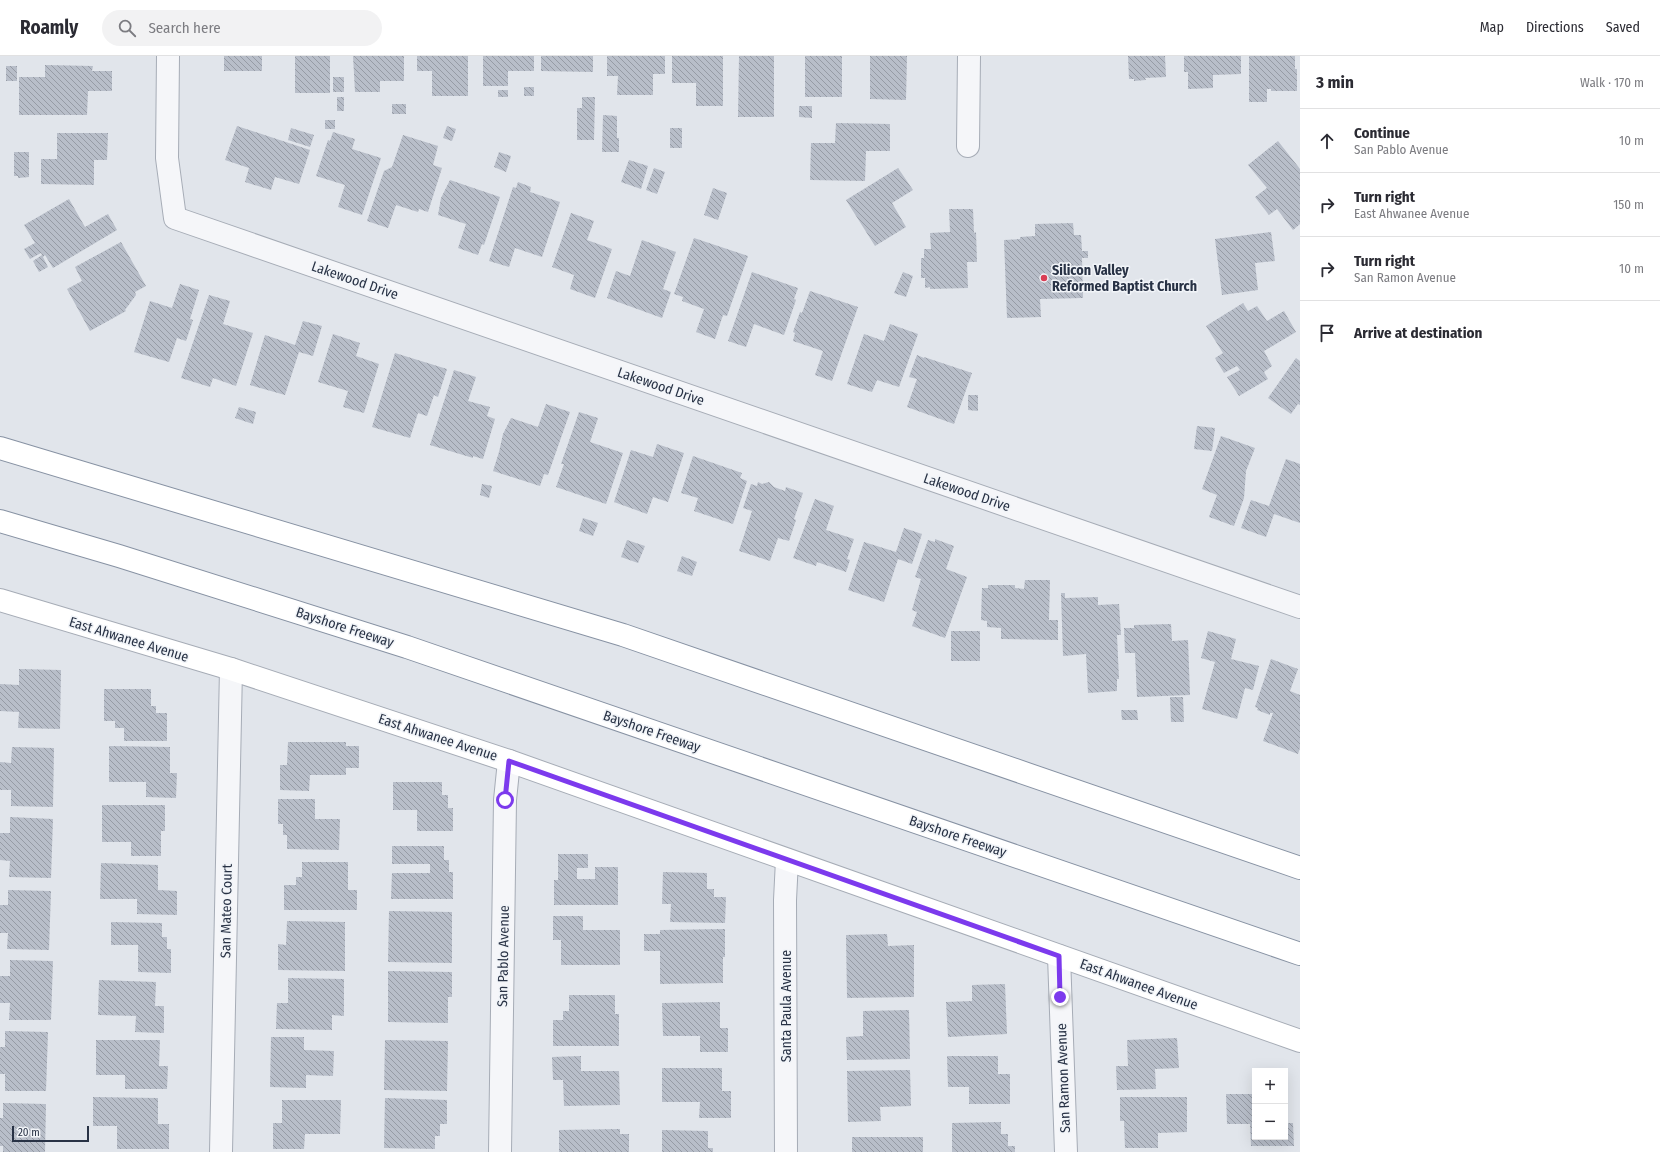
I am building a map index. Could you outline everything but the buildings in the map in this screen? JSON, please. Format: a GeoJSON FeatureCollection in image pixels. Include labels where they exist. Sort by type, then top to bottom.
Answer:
{"type":"FeatureCollection","features":[{"type":"Feature","properties":{"kind":"main road"},"geometry":{"type":"LineString","coordinates":[[0,448],[622,635],[1300,868]]}},
{"type":"Feature","properties":{"kind":"main road","name":"Bayshore Freeway"},"geometry":{"type":"LineString","coordinates":[[0,521],[119,556],[407,647],[1300,954]]}},
{"type":"Feature","properties":{"kind":"main road","name":"East Ahwanee Avenue"},"geometry":{"type":"LineString","coordinates":[[0,600],[231,669],[509,761],[1300,1041]]}},
{"type":"Feature","properties":{"kind":"street","name":"Lakewood Drive"},"geometry":{"type":"LineString","coordinates":[[168,56],[167,158],[174,218],[1300,607]]}},
{"type":"Feature","properties":{"kind":"street"},"geometry":{"type":"LineString","coordinates":[[968,146],[969,56]]}},
{"type":"Feature","properties":{"kind":"street","name":"San Mateo Court"},"geometry":{"type":"LineString","coordinates":[[221,1152],[231,669]]}},
{"type":"Feature","properties":{"kind":"street","name":"San Pablo Avenue"},"geometry":{"type":"LineString","coordinates":[[500,1152],[505,800],[509,761]]}},
{"type":"Feature","properties":{"kind":"street","name":"Santa Paula Avenue"},"geometry":{"type":"LineString","coordinates":[[786,1152],[785,900],[787,860]]}},
{"type":"Feature","properties":{"kind":"street","name":"San Ramon Avenue"},"geometry":{"type":"LineString","coordinates":[[1059,956],[1066,1152]]}},
{"type":"Feature","properties":{"kind":"place","name":"Silicon Valley Reformed Baptist Church"},"geometry":{"type":"Point","coordinates":[1044,278]}},
{"type":"Feature","properties":{"kind":"route"},"geometry":{"type":"LineString","coordinates":[[505,800],[509,761],[1059,956],[1060,997]]}}]}
